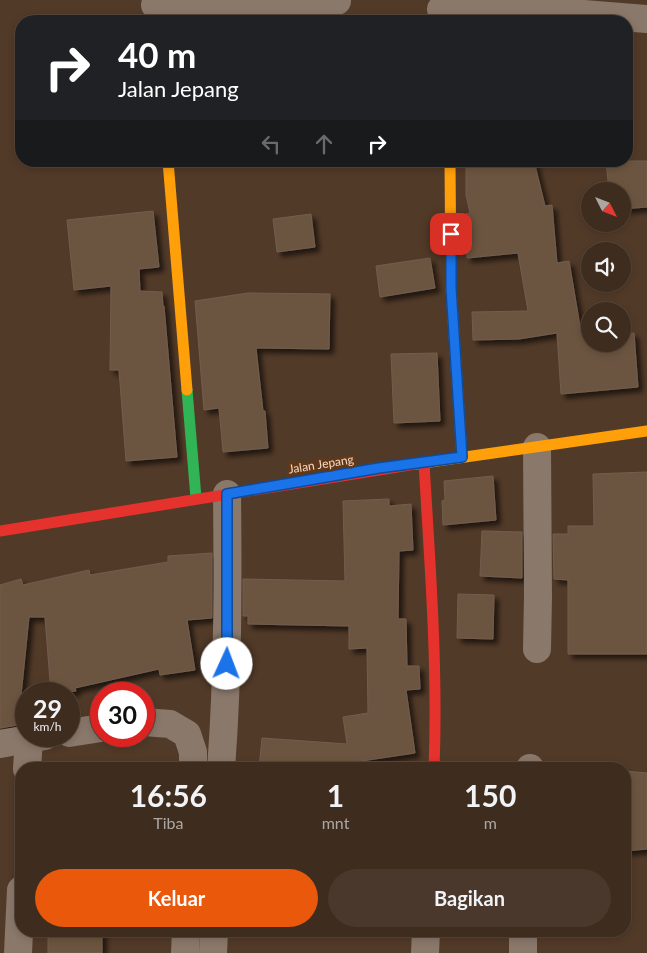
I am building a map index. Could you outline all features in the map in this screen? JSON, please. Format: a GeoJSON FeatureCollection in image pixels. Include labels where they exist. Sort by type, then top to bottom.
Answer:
{"type":"FeatureCollection","features":[{"type":"Feature","properties":{"kind":"street"},"geometry":{"type":"LineString","coordinates":[[155,9],[257,1],[337,1]]}},
{"type":"Feature","properties":{"kind":"street"},"geometry":{"type":"LineString","coordinates":[[442,10],[503,15]]}},
{"type":"Feature","properties":{"kind":"street"},"geometry":{"type":"LineString","coordinates":[[550,15],[559,12],[603,15]]}},
{"type":"Feature","properties":{"kind":"street"},"geometry":{"type":"LineString","coordinates":[[633,17],[647,18]]}},
{"type":"Feature","properties":{"kind":"street"},"geometry":{"type":"LineString","coordinates":[[168,167],[196,498]]}},
{"type":"Feature","properties":{"kind":"street"},"geometry":{"type":"LineString","coordinates":[[450,167],[451,288],[462,457]]}},
{"type":"Feature","properties":{"kind":"street","name":"Jalan Jepang"},"geometry":{"type":"LineString","coordinates":[[0,530],[379,468],[647,431]]}},
{"type":"Feature","properties":{"kind":"street"},"geometry":{"type":"LineString","coordinates":[[537,447],[537,649]]}},
{"type":"Feature","properties":{"kind":"street"},"geometry":{"type":"LineString","coordinates":[[424,463],[436,662],[434,762]]}},
{"type":"Feature","properties":{"kind":"street"},"geometry":{"type":"LineString","coordinates":[[222,762],[228,648],[227,494]]}},
{"type":"Feature","properties":{"kind":"street"},"geometry":{"type":"LineString","coordinates":[[155,723],[170,724],[187,734],[193,752],[193,762]]}},
{"type":"Feature","properties":{"kind":"street"},"geometry":{"type":"LineString","coordinates":[[0,744],[15,741]]}},
{"type":"Feature","properties":{"kind":"street"},"geometry":{"type":"LineString","coordinates":[[30,762],[34,747]]}},
{"type":"Feature","properties":{"kind":"street"},"geometry":{"type":"LineString","coordinates":[[18,953],[19,937]]}},
{"type":"Feature","properties":{"kind":"street"},"geometry":{"type":"LineString","coordinates":[[185,953],[186,937]]}},
{"type":"Feature","properties":{"kind":"street"},"geometry":{"type":"LineString","coordinates":[[213,953],[214,937]]}},
{"type":"Feature","properties":{"kind":"street"},"geometry":{"type":"LineString","coordinates":[[425,953],[426,937]]}},
{"type":"Feature","properties":{"kind":"street"},"geometry":{"type":"LineString","coordinates":[[523,937],[523,953]]}},
{"type":"Feature","properties":{"kind":"building"},"geometry":{"type":"Polygon","coordinates":[[[633,161],[647,161],[647,207],[631,208],[631,182],[608,182],[607,167],[633,167],[633,161]]]}},
{"type":"Feature","properties":{"kind":"building"},"geometry":{"type":"Polygon","coordinates":[[[466,167],[535,167],[545,206],[552,205],[557,263],[569,261],[581,332],[581,352],[631,352],[631,333],[634,333],[638,387],[561,394],[557,333],[519,339],[473,340],[472,312],[528,311],[518,253],[467,258],[466,214],[470,213],[466,195],[466,167]]]}},
{"type":"Feature","properties":{"kind":"building"},"geometry":{"type":"Polygon","coordinates":[[[153,211],[159,267],[139,269],[140,291],[162,292],[177,457],[126,461],[119,370],[110,370],[111,286],[74,290],[67,220],[153,211]]]}},
{"type":"Feature","properties":{"kind":"building"},"geometry":{"type":"Polygon","coordinates":[[[311,214],[315,247],[277,252],[273,219],[311,214]]]}},
{"type":"Feature","properties":{"kind":"building"},"geometry":{"type":"Polygon","coordinates":[[[430,258],[435,288],[380,297],[376,266],[430,258]]]}},
{"type":"Feature","properties":{"kind":"building"},"geometry":{"type":"Polygon","coordinates":[[[248,293],[330,294],[329,349],[256,348],[268,448],[223,452],[219,408],[204,410],[195,301],[248,293]]]}},
{"type":"Feature","properties":{"kind":"building"},"geometry":{"type":"Polygon","coordinates":[[[437,353],[440,421],[394,423],[391,354],[437,353]]]}},
{"type":"Feature","properties":{"kind":"building"},"geometry":{"type":"Polygon","coordinates":[[[647,472],[647,654],[568,654],[568,580],[554,579],[553,534],[568,534],[568,526],[594,526],[593,474],[647,472]]]}},
{"type":"Feature","properties":{"kind":"building"},"geometry":{"type":"Polygon","coordinates":[[[493,476],[496,520],[443,525],[442,501],[445,500],[444,481],[493,476]]]}},
{"type":"Feature","properties":{"kind":"building"},"geometry":{"type":"Polygon","coordinates":[[[389,499],[389,506],[411,504],[413,550],[399,551],[398,619],[406,619],[407,666],[419,666],[420,689],[406,690],[415,753],[355,762],[260,762],[262,738],[347,744],[343,717],[368,713],[367,648],[349,649],[349,626],[248,624],[248,616],[243,616],[243,579],[345,581],[343,501],[389,499]]]}},
{"type":"Feature","properties":{"kind":"building"},"geometry":{"type":"Polygon","coordinates":[[[482,531],[522,532],[522,578],[480,576],[482,531]]]}},
{"type":"Feature","properties":{"kind":"building"},"geometry":{"type":"Polygon","coordinates":[[[212,553],[212,618],[187,620],[195,670],[160,675],[159,669],[102,682],[90,682],[90,685],[80,687],[80,682],[50,682],[45,617],[29,617],[22,682],[15,682],[15,726],[0,728],[0,585],[21,579],[23,585],[89,570],[90,575],[168,562],[168,556],[212,553]]]}},
{"type":"Feature","properties":{"kind":"building"},"geometry":{"type":"Polygon","coordinates":[[[458,594],[494,595],[493,639],[457,638],[458,594]]]}},
{"type":"Feature","properties":{"kind":"building"},"geometry":{"type":"Polygon","coordinates":[[[631,772],[647,773],[647,849],[631,850],[631,772]]]}},
{"type":"Feature","properties":{"kind":"building"},"geometry":{"type":"Polygon","coordinates":[[[48,937],[102,937],[102,953],[48,953],[48,937]]]}},
{"type":"Feature","properties":{"kind":"traffic: fast"},"geometry":{"type":"LineString","coordinates":[[187,390],[196,498]]}},
{"type":"Feature","properties":{"kind":"traffic: slow"},"geometry":{"type":"LineString","coordinates":[[168,167],[187,390]]}},
{"type":"Feature","properties":{"kind":"traffic: slow"},"geometry":{"type":"LineString","coordinates":[[450,167],[451,288],[462,457]]}},
{"type":"Feature","properties":{"kind":"traffic: slow"},"geometry":{"type":"LineString","coordinates":[[416,464],[647,431]]}},
{"type":"Feature","properties":{"kind":"traffic: jam"},"geometry":{"type":"LineString","coordinates":[[424,463],[434,654],[434,762]]}},
{"type":"Feature","properties":{"kind":"traffic: jam"},"geometry":{"type":"LineString","coordinates":[[0,531],[416,464]]}},
{"type":"Feature","properties":{"kind":"route"},"geometry":{"type":"LineString","coordinates":[[227,664],[227,494],[379,468],[462,457],[451,288],[451,234]]}}]}
